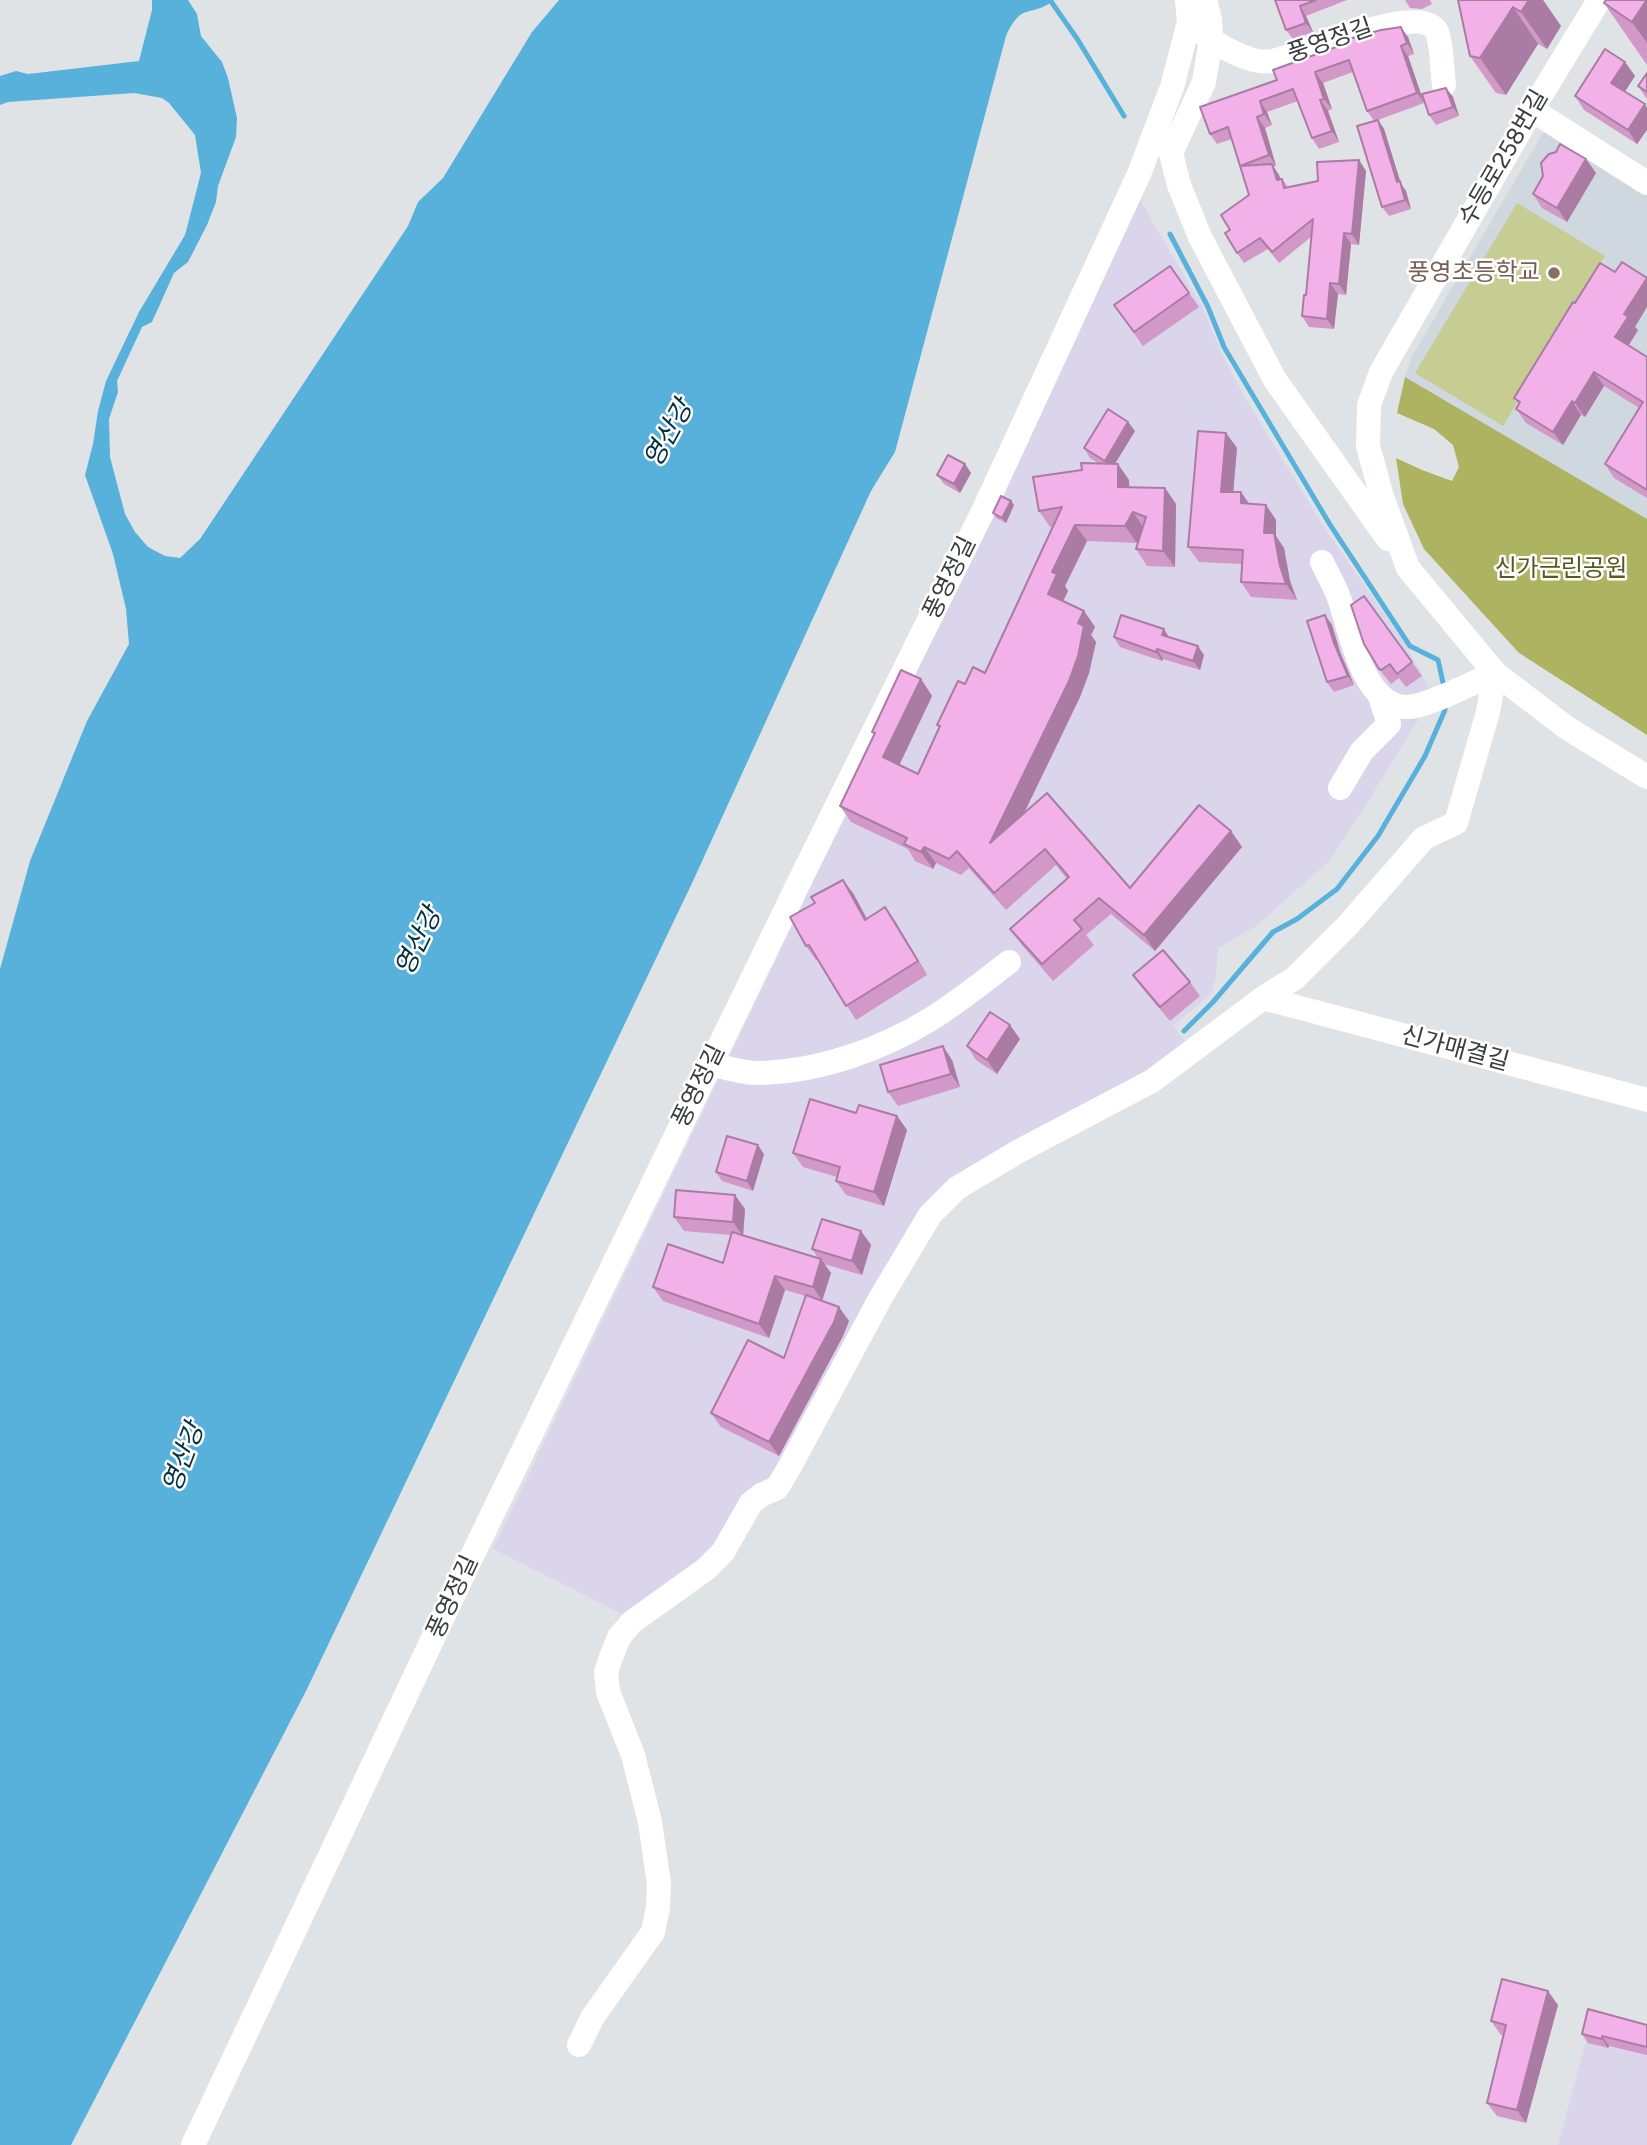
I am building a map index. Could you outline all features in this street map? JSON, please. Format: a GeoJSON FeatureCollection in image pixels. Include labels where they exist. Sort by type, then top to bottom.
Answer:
{"type":"FeatureCollection","features":[{"type":"Feature","properties":{"kind":"street"},"geometry":{"type":"LineString","coordinates":[[1205,0],[1211,40],[1204,82],[1171,153],[1179,185],[1200,237],[1275,380],[1409,568]]}},
{"type":"Feature","properties":{"kind":"street","name":"수등로258번길"},"geometry":{"type":"LineString","coordinates":[[1599,0],[1532,110],[1381,372],[1369,405],[1368,446],[1382,497],[1409,568],[1495,673],[1567,728],[1647,777]]}},
{"type":"Feature","properties":{"kind":"street","name":"풍영정길"},"geometry":{"type":"LineString","coordinates":[[1188,11],[1211,40],[1234,54],[1270,62],[1378,24],[1409,18],[1426,21],[1437,31],[1444,85]]}},
{"type":"Feature","properties":{"kind":"street","name":"풍영정길"},"geometry":{"type":"LineString","coordinates":[[193,2145],[464,1572],[710,1064],[984,509],[1139,174],[1172,87],[1188,11]]}},
{"type":"Feature","properties":{"kind":"street"},"geometry":{"type":"LineString","coordinates":[[1532,110],[1647,183]]}},
{"type":"Feature","properties":{"kind":"street"},"geometry":{"type":"LineString","coordinates":[[1322,445],[1343,447],[1357,439],[1369,417]]}},
{"type":"Feature","properties":{"kind":"street"},"geometry":{"type":"LineString","coordinates":[[1322,562],[1340,601],[1353,649],[1380,697],[1389,724],[1362,751],[1340,788]]}},
{"type":"Feature","properties":{"kind":"street"},"geometry":{"type":"LineString","coordinates":[[1380,697],[1404,707],[1431,701],[1495,673]]}},
{"type":"Feature","properties":{"kind":"street"},"geometry":{"type":"LineString","coordinates":[[579,2045],[592,2018],[653,1933],[658,1906],[659,1884],[650,1822],[633,1755],[608,1692],[606,1672],[619,1637],[632,1622],[706,1569],[723,1552],[751,1503],[761,1494],[777,1488],[881,1297],[930,1215],[957,1188],[1019,1151],[1152,1080],[1263,998],[1295,978],[1356,915],[1424,838],[1456,823],[1488,712],[1495,673]]}},
{"type":"Feature","properties":{"kind":"street"},"geometry":{"type":"LineString","coordinates":[[710,1064],[760,1073],[801,1068],[859,1054],[883,1045],[933,1018],[1010,962]]}},
{"type":"Feature","properties":{"kind":"street","name":"신가매결길"},"geometry":{"type":"LineString","coordinates":[[1263,998],[1647,1100]]}},
{"type":"Feature","properties":{"kind":"shaded area","name":"풍영초등학교"},"geometry":{"type":"Polygon","coordinates":[[[1547,126],[1647,190],[1647,519],[1405,377],[1412,356],[1547,126]]]}},
{"type":"Feature","properties":{"kind":"shaded area"},"geometry":{"type":"Polygon","coordinates":[[[1140,200],[1203,308],[1220,350],[1243,394],[1324,527],[1408,648],[1430,690],[1421,714],[1329,861],[1256,926],[1218,948],[1216,977],[1211,994],[1173,1026],[1189,1046],[954,1184],[793,1448],[719,1549],[628,1617],[493,1549],[1140,200]]]}},
{"type":"Feature","properties":{"kind":"shaded area"},"geometry":{"type":"Polygon","coordinates":[[[1593,2016],[1647,2030],[1647,2145],[1558,2145],[1593,2016]]]}},
{"type":"Feature","properties":{"kind":"green space"},"geometry":{"type":"Polygon","coordinates":[[[1517,203],[1605,256],[1503,426],[1415,373],[1517,203]]]}},
{"type":"Feature","properties":{"kind":"green space","name":"신가근린공원"},"geometry":{"type":"Polygon","coordinates":[[[1405,377],[1647,519],[1647,735],[1519,653],[1424,549],[1403,504],[1396,458],[1452,481],[1459,467],[1453,445],[1434,429],[1397,413],[1405,377]]]}},
{"type":"Feature","properties":{"kind":"water","name":"영산강"},"geometry":{"type":"Polygon","coordinates":[[[152,0],[188,0],[197,14],[201,36],[222,62],[237,118],[236,137],[207,225],[188,262],[174,273],[152,322],[142,327],[117,381],[118,392],[109,419],[110,457],[125,514],[148,547],[165,556],[180,558],[200,539],[408,226],[418,202],[443,178],[532,32],[559,0],[1054,0],[1046,6],[1022,14],[1006,36],[895,452],[871,491],[693,881],[307,1689],[71,2145],[0,2145],[0,969],[30,861],[87,721],[129,644],[126,609],[113,554],[85,475],[106,381],[139,312],[185,235],[201,173],[195,135],[162,98],[134,93],[8,102],[0,105],[0,76],[16,71],[28,74],[139,61],[152,0]]]}},
{"type":"Feature","properties":{"kind":"building"},"geometry":{"type":"Polygon","coordinates":[[[1275,0],[1316,0],[1300,6],[1306,23],[1286,30],[1275,0]]]}},
{"type":"Feature","properties":{"kind":"building"},"geometry":{"type":"Polygon","coordinates":[[[1458,0],[1529,0],[1521,12],[1513,7],[1480,58],[1470,56],[1458,0]]]}},
{"type":"Feature","properties":{"kind":"building"},"geometry":{"type":"Polygon","coordinates":[[[1606,0],[1647,2],[1632,22],[1604,3],[1606,0]]]}},
{"type":"Feature","properties":{"kind":"building"},"geometry":{"type":"Polygon","coordinates":[[[1401,27],[1407,43],[1401,46],[1417,93],[1367,111],[1349,60],[1315,72],[1324,99],[1320,100],[1332,131],[1312,138],[1293,89],[1260,101],[1264,114],[1257,117],[1269,155],[1240,166],[1228,127],[1210,134],[1200,107],[1277,80],[1273,70],[1336,47],[1334,43],[1401,27]]]}},
{"type":"Feature","properties":{"kind":"building"},"geometry":{"type":"Polygon","coordinates":[[[1605,49],[1625,62],[1611,83],[1645,104],[1628,130],[1575,96],[1605,49]]]}},
{"type":"Feature","properties":{"kind":"building"},"geometry":{"type":"Polygon","coordinates":[[[1647,73],[1647,92],[1638,86],[1647,73]]]}},
{"type":"Feature","properties":{"kind":"building"},"geometry":{"type":"Polygon","coordinates":[[[1446,88],[1453,107],[1429,115],[1422,94],[1446,88]]]}},
{"type":"Feature","properties":{"kind":"building"},"geometry":{"type":"Polygon","coordinates":[[[1378,120],[1405,200],[1382,207],[1357,126],[1378,120]]]}},
{"type":"Feature","properties":{"kind":"building"},"geometry":{"type":"Polygon","coordinates":[[[1560,144],[1586,159],[1557,208],[1533,194],[1543,176],[1541,163],[1549,154],[1556,152],[1560,144]]]}},
{"type":"Feature","properties":{"kind":"building"},"geometry":{"type":"Polygon","coordinates":[[[1359,160],[1352,234],[1344,233],[1339,284],[1330,283],[1327,319],[1302,316],[1313,219],[1272,252],[1260,238],[1237,253],[1225,233],[1230,230],[1221,215],[1249,195],[1240,166],[1272,164],[1277,180],[1282,179],[1284,188],[1318,181],[1317,162],[1359,160]]]}},
{"type":"Feature","properties":{"kind":"building"},"geometry":{"type":"Polygon","coordinates":[[[1622,262],[1647,278],[1624,314],[1628,317],[1615,337],[1647,357],[1647,490],[1605,464],[1643,402],[1594,372],[1553,432],[1516,409],[1520,402],[1514,398],[1600,263],[1615,272],[1622,262]]]}},
{"type":"Feature","properties":{"kind":"building"},"geometry":{"type":"Polygon","coordinates":[[[1170,266],[1189,293],[1134,332],[1114,305],[1170,266]]]}},
{"type":"Feature","properties":{"kind":"building"},"geometry":{"type":"Polygon","coordinates":[[[1108,409],[1128,422],[1105,461],[1084,448],[1108,409]]]}},
{"type":"Feature","properties":{"kind":"building"},"geometry":{"type":"Polygon","coordinates":[[[1198,431],[1226,433],[1221,492],[1241,492],[1241,503],[1266,505],[1264,533],[1274,533],[1286,584],[1241,582],[1243,550],[1188,547],[1198,431]]]}},
{"type":"Feature","properties":{"kind":"building"},"geometry":{"type":"Polygon","coordinates":[[[948,455],[965,464],[954,484],[937,475],[948,455]]]}},
{"type":"Feature","properties":{"kind":"building"},"geometry":{"type":"Polygon","coordinates":[[[1081,463],[1118,464],[1118,487],[1165,488],[1163,551],[1136,549],[1146,517],[1133,512],[1125,526],[1075,525],[1052,572],[1057,574],[1048,594],[1084,611],[1078,623],[1084,626],[1078,656],[1069,681],[990,843],[1047,793],[1130,888],[1199,805],[1231,831],[1144,935],[1099,898],[1074,920],[1082,929],[1042,964],[1010,929],[1069,877],[1045,849],[994,893],[957,851],[949,859],[924,847],[921,852],[904,844],[907,838],[840,806],[901,670],[921,679],[883,757],[918,774],[958,681],[965,684],[973,667],[985,673],[1062,507],[1039,511],[1033,477],[1082,470],[1081,463]]]}},
{"type":"Feature","properties":{"kind":"building"},"geometry":{"type":"Polygon","coordinates":[[[1001,496],[1011,501],[1002,518],[993,513],[1001,496]]]}},
{"type":"Feature","properties":{"kind":"building"},"geometry":{"type":"Polygon","coordinates":[[[1364,596],[1412,662],[1397,674],[1390,664],[1379,669],[1364,644],[1351,605],[1364,596]]]}},
{"type":"Feature","properties":{"kind":"building"},"geometry":{"type":"Polygon","coordinates":[[[1121,615],[1164,629],[1162,635],[1198,646],[1193,661],[1157,649],[1156,652],[1114,637],[1121,615]]]}},
{"type":"Feature","properties":{"kind":"building"},"geometry":{"type":"Polygon","coordinates":[[[1325,615],[1348,676],[1327,682],[1307,621],[1325,615]]]}},
{"type":"Feature","properties":{"kind":"building"},"geometry":{"type":"Polygon","coordinates":[[[843,880],[865,920],[885,907],[918,961],[846,1006],[790,917],[815,903],[811,897],[843,880]]]}},
{"type":"Feature","properties":{"kind":"building"},"geometry":{"type":"Polygon","coordinates":[[[1163,950],[1190,982],[1160,1007],[1133,975],[1163,950]]]}},
{"type":"Feature","properties":{"kind":"building"},"geometry":{"type":"Polygon","coordinates":[[[990,1012],[1010,1025],[987,1060],[967,1046],[990,1012]]]}},
{"type":"Feature","properties":{"kind":"building"},"geometry":{"type":"Polygon","coordinates":[[[943,1046],[951,1074],[888,1092],[880,1065],[943,1046]]]}},
{"type":"Feature","properties":{"kind":"building"},"geometry":{"type":"Polygon","coordinates":[[[810,1099],[856,1113],[859,1105],[897,1116],[874,1192],[836,1181],[840,1167],[793,1153],[810,1099]]]}},
{"type":"Feature","properties":{"kind":"building"},"geometry":{"type":"Polygon","coordinates":[[[727,1136],[758,1145],[747,1181],[716,1172],[727,1136]]]}},
{"type":"Feature","properties":{"kind":"building"},"geometry":{"type":"Polygon","coordinates":[[[676,1190],[735,1195],[733,1222],[674,1217],[676,1190]]]}},
{"type":"Feature","properties":{"kind":"building"},"geometry":{"type":"Polygon","coordinates":[[[822,1219],[861,1231],[852,1261],[812,1249],[822,1219]]]}},
{"type":"Feature","properties":{"kind":"building"},"geometry":{"type":"Polygon","coordinates":[[[732,1232],[821,1259],[813,1287],[775,1276],[759,1324],[653,1287],[668,1244],[723,1263],[732,1232]]]}},
{"type":"Feature","properties":{"kind":"building"},"geometry":{"type":"Polygon","coordinates":[[[806,1295],[839,1307],[834,1322],[769,1442],[711,1413],[748,1340],[784,1358],[806,1295]]]}},
{"type":"Feature","properties":{"kind":"building"},"geometry":{"type":"Polygon","coordinates":[[[1502,1979],[1548,1991],[1517,2110],[1487,2103],[1506,2025],[1491,2021],[1502,1979]]]}},
{"type":"Feature","properties":{"kind":"building"},"geometry":{"type":"Polygon","coordinates":[[[1588,2009],[1647,2025],[1647,2047],[1582,2034],[1588,2009]]]}},
{"type":"Feature","properties":{"kind":"waterway"},"geometry":{"type":"LineString","coordinates":[[1050,0],[1124,116]]}},
{"type":"Feature","properties":{"kind":"waterway"},"geometry":{"type":"LineString","coordinates":[[1170,234],[1208,307],[1224,347],[1329,523],[1410,646],[1438,660],[1444,687]]}},
{"type":"Feature","properties":{"kind":"waterway"},"geometry":{"type":"LineString","coordinates":[[1184,1031],[1213,1002],[1273,932],[1297,919],[1337,889],[1378,836],[1425,756],[1445,710],[1445,704]]}},
{"type":"Feature","properties":{"kind":"place","name":"풍영초등학교"},"geometry":{"type":"Point","coordinates":[1554,273]}}]}
